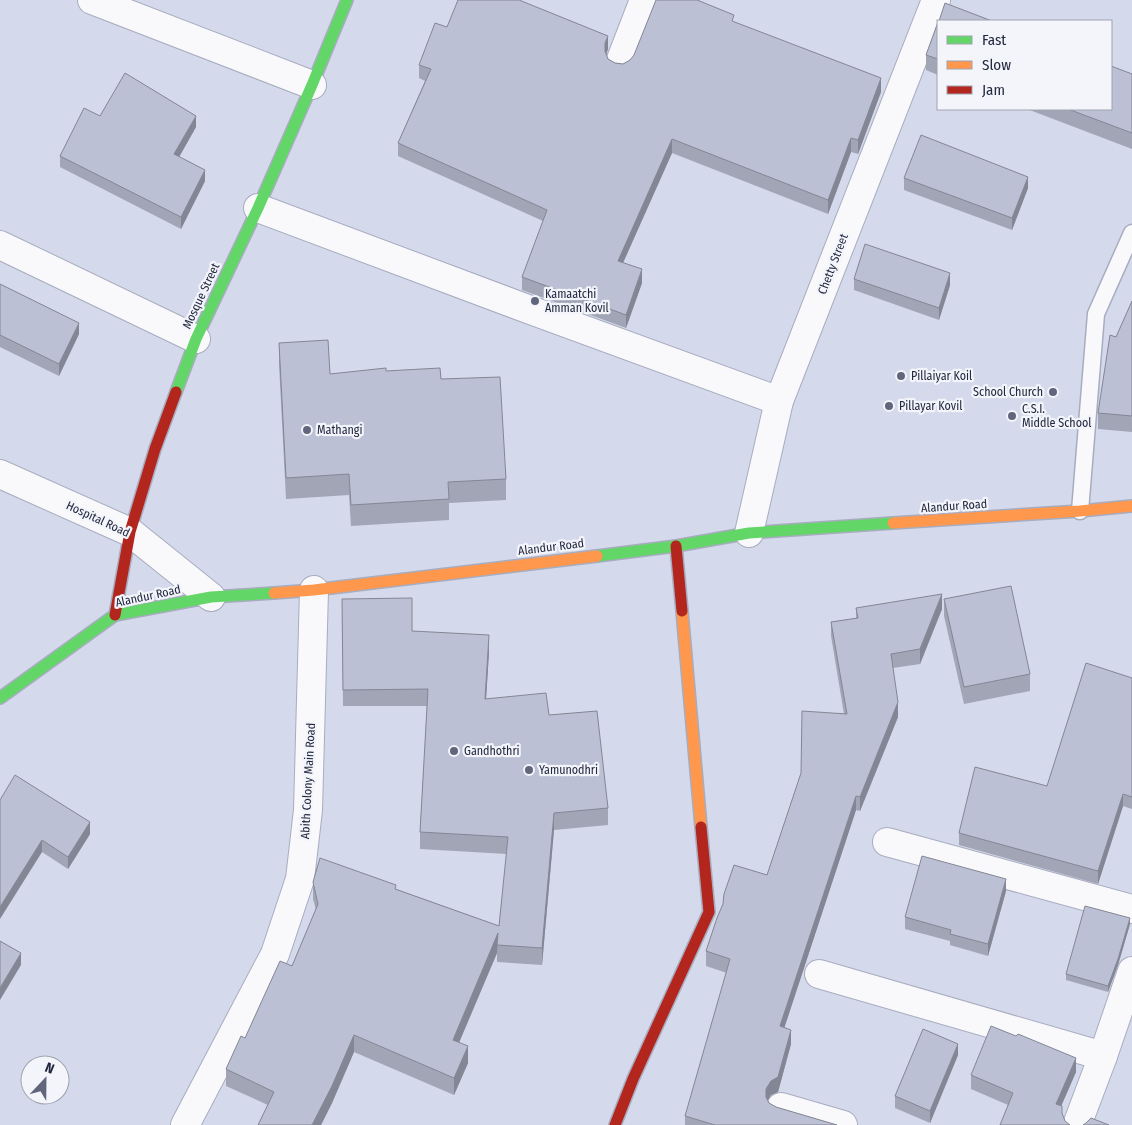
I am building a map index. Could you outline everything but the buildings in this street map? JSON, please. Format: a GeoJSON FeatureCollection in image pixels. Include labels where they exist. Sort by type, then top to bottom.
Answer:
{"type":"FeatureCollection","features":[{"type":"Feature","properties":{"kind":"street"},"geometry":{"type":"LineString","coordinates":[[92,0],[312,85]]}},
{"type":"Feature","properties":{"kind":"street","name":"Mosque Street"},"geometry":{"type":"LineString","coordinates":[[115,616],[130,532],[155,448],[196,338],[258,208],[312,85],[346,0]]}},
{"type":"Feature","properties":{"kind":"street"},"geometry":{"type":"LineString","coordinates":[[620,62],[644,0]]}},
{"type":"Feature","properties":{"kind":"street","name":"Chetty Street"},"geometry":{"type":"LineString","coordinates":[[749,534],[780,401],[936,0]]}},
{"type":"Feature","properties":{"kind":"street"},"geometry":{"type":"LineString","coordinates":[[258,208],[780,401]]}},
{"type":"Feature","properties":{"kind":"street"},"geometry":{"type":"LineString","coordinates":[[0,245],[196,338]]}},
{"type":"Feature","properties":{"kind":"street","name":"Hospital Road"},"geometry":{"type":"LineString","coordinates":[[0,474],[130,532],[211,597]]}},
{"type":"Feature","properties":{"kind":"street","name":"Alandur Road"},"geometry":{"type":"LineString","coordinates":[[0,698],[115,616],[211,597],[314,590],[676,546],[749,534],[1132,506]]}},
{"type":"Feature","properties":{"kind":"street"},"geometry":{"type":"LineString","coordinates":[[615,1125],[633,1079],[709,912],[676,546]]}},
{"type":"Feature","properties":{"kind":"street","name":"Abith Colony Main Road"},"geometry":{"type":"LineString","coordinates":[[185,1125],[275,954],[300,879],[308,810],[314,590]]}},
{"type":"Feature","properties":{"kind":"street"},"geometry":{"type":"LineString","coordinates":[[887,842],[1132,909]]}},
{"type":"Feature","properties":{"kind":"street"},"geometry":{"type":"LineString","coordinates":[[1077,1125],[1132,971]]}},
{"type":"Feature","properties":{"kind":"street"},"geometry":{"type":"LineString","coordinates":[[819,974],[1103,1056]]}},
{"type":"Feature","properties":{"kind":"street"},"geometry":{"type":"LineString","coordinates":[[780,1106],[843,1125]]}},
{"type":"Feature","properties":{"kind":"lane"},"geometry":{"type":"LineString","coordinates":[[1080,511],[1096,314],[1132,233]]}},
{"type":"Feature","properties":{"kind":"traffic: fast"},"geometry":{"type":"LineString","coordinates":[[176,392],[196,339],[258,208],[347,0]]}},
{"type":"Feature","properties":{"kind":"traffic: fast"},"geometry":{"type":"LineString","coordinates":[[597,556],[676,546],[749,533],[893,523]]}},
{"type":"Feature","properties":{"kind":"traffic: fast"},"geometry":{"type":"LineString","coordinates":[[0,698],[115,615],[211,597],[274,593]]}},
{"type":"Feature","properties":{"kind":"traffic: slow"},"geometry":{"type":"LineString","coordinates":[[893,523],[1132,506]]}},
{"type":"Feature","properties":{"kind":"traffic: slow"},"geometry":{"type":"LineString","coordinates":[[274,593],[314,590],[597,556]]}},
{"type":"Feature","properties":{"kind":"traffic: slow"},"geometry":{"type":"LineString","coordinates":[[682,611],[701,827]]}},
{"type":"Feature","properties":{"kind":"traffic: jam"},"geometry":{"type":"LineString","coordinates":[[115,615],[130,532],[155,449],[176,392]]}},
{"type":"Feature","properties":{"kind":"traffic: jam"},"geometry":{"type":"LineString","coordinates":[[676,546],[682,611]]}},
{"type":"Feature","properties":{"kind":"traffic: jam"},"geometry":{"type":"LineString","coordinates":[[615,1125],[633,1079],[709,912],[701,827]]}},
{"type":"Feature","properties":{"kind":"place","name":"Kamaatchi Amman Kovil"},"geometry":{"type":"Point","coordinates":[535,301]}},
{"type":"Feature","properties":{"kind":"place","name":"Pillaiyar Koil"},"geometry":{"type":"Point","coordinates":[901,376]}},
{"type":"Feature","properties":{"kind":"place","name":"School Church"},"geometry":{"type":"Point","coordinates":[1053,392]}},
{"type":"Feature","properties":{"kind":"place","name":"Pillayar Kovil"},"geometry":{"type":"Point","coordinates":[889,406]}},
{"type":"Feature","properties":{"kind":"place","name":"C.S.I. Middle School"},"geometry":{"type":"Point","coordinates":[1012,416]}},
{"type":"Feature","properties":{"kind":"place","name":"Mathangi"},"geometry":{"type":"Point","coordinates":[307,430]}},
{"type":"Feature","properties":{"kind":"place","name":"Gandhothri"},"geometry":{"type":"Point","coordinates":[454,751]}},
{"type":"Feature","properties":{"kind":"place","name":"Yamunodhri"},"geometry":{"type":"Point","coordinates":[529,770]}}]}
